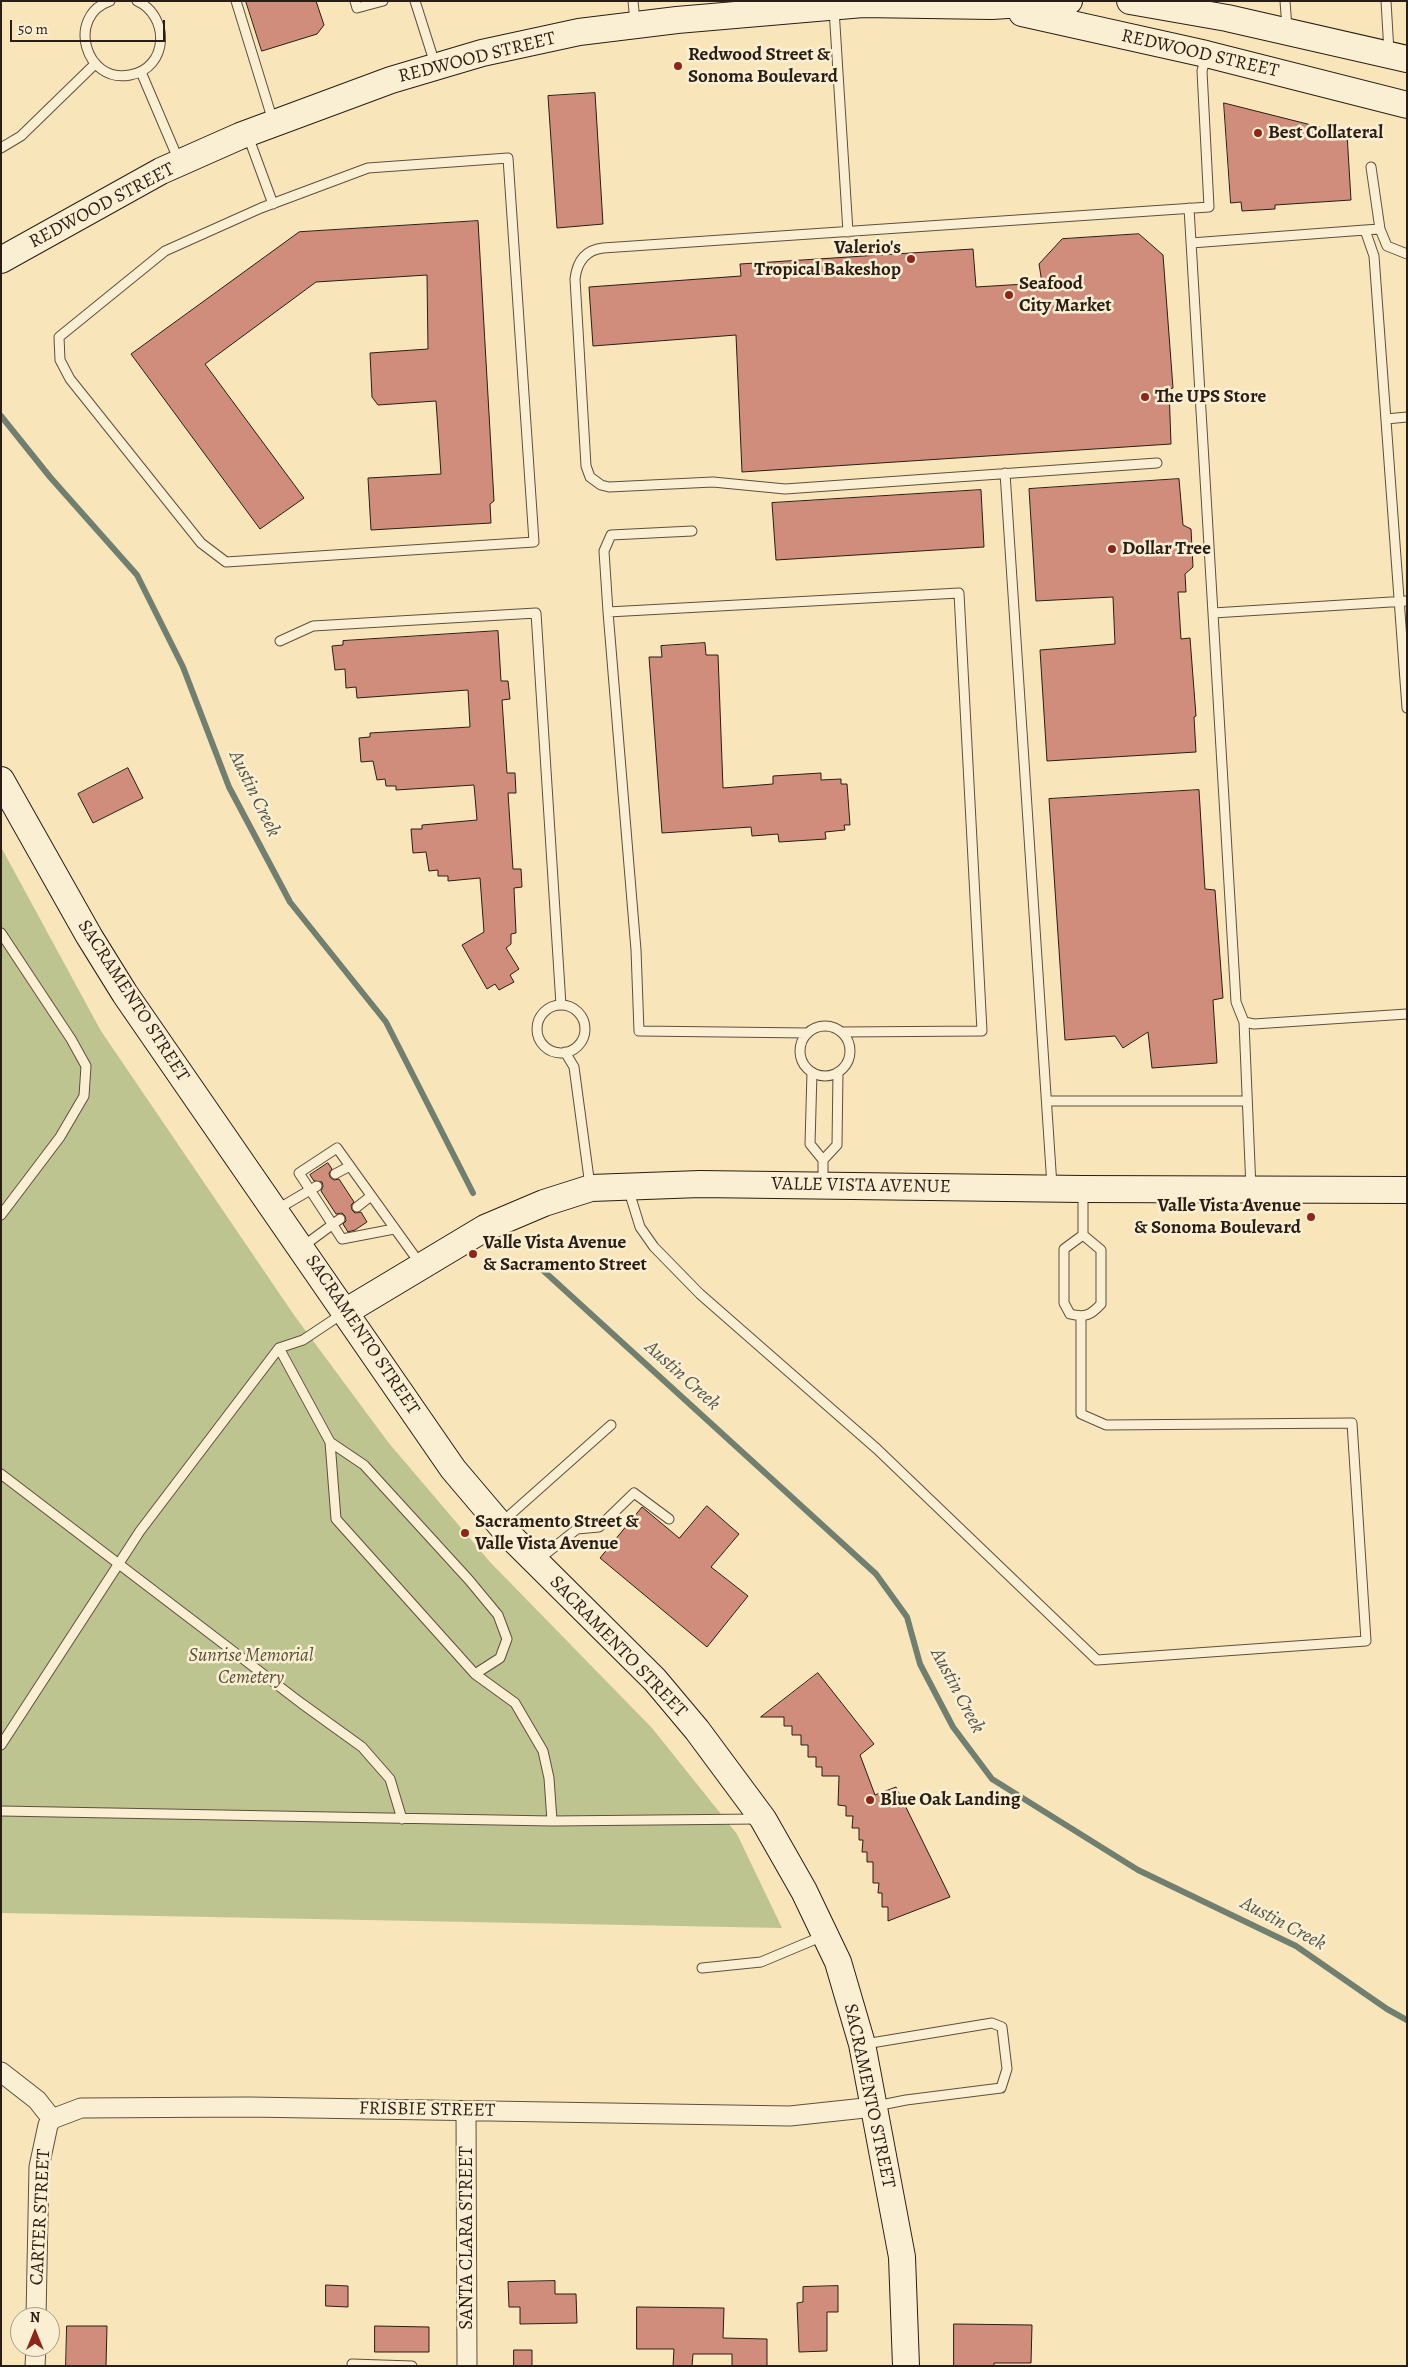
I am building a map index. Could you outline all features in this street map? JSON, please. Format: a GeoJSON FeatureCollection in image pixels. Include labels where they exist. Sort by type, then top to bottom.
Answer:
{"type":"FeatureCollection","features":[{"type":"Feature","properties":{"kind":"main road","name":"REDWOOD STREET"},"geometry":{"type":"LineString","coordinates":[[1,260],[161,171],[247,134],[391,80],[482,53],[577,33],[634,13],[833,7],[863,4],[992,6],[1069,1]]}},
{"type":"Feature","properties":{"kind":"main road","name":"REDWOOD STREET"},"geometry":{"type":"LineString","coordinates":[[1130,1],[1227,18],[1398,57]]}},
{"type":"Feature","properties":{"kind":"main road","name":"REDWOOD STREET"},"geometry":{"type":"LineString","coordinates":[[992,6],[1206,54],[1407,105]]}},
{"type":"Feature","properties":{"kind":"main road","name":"SACRAMENTO STREET"},"geometry":{"type":"LineString","coordinates":[[1,780],[89,936],[125,994],[453,1469],[500,1524],[536,1562],[655,1680],[697,1730],[763,1819],[804,1891],[838,1962],[862,2044],[902,2257],[906,2366]]}},
{"type":"Feature","properties":{"kind":"main road","name":"VALLE VISTA AVENUE"},"geometry":{"type":"LineString","coordinates":[[345,1312],[485,1228],[544,1203],[591,1188],[627,1185],[700,1184],[823,1173],[1082,1189],[1407,1190]]}},
{"type":"Feature","properties":{"kind":"street"},"geometry":{"type":"LineString","coordinates":[[1,2072],[37,2100],[52,2119]]}},
{"type":"Feature","properties":{"kind":"street","name":"FRISBIE STREET"},"geometry":{"type":"LineString","coordinates":[[52,2119],[81,2108],[249,2108],[790,2116],[874,2107]]}},
{"type":"Feature","properties":{"kind":"street","name":"SANTA CLARA STREET"},"geometry":{"type":"LineString","coordinates":[[466,2111],[467,2366]]}},
{"type":"Feature","properties":{"kind":"street","name":"CARTER STREET"},"geometry":{"type":"LineString","coordinates":[[36,2307],[39,2167],[48,2125],[52,2119]]}},
{"type":"Feature","properties":{"kind":"lane"},"geometry":{"type":"LineString","coordinates":[[110,1],[95,10],[88,21],[84,34],[85,47],[95,64],[108,73],[119,76],[141,72],[151,64],[159,53],[162,40],[160,26],[154,15],[145,5],[136,1]]}},
{"type":"Feature","properties":{"kind":"lane"},"geometry":{"type":"LineString","coordinates":[[236,1],[273,124]]}},
{"type":"Feature","properties":{"kind":"lane"},"geometry":{"type":"LineString","coordinates":[[355,1],[357,8],[383,1]]}},
{"type":"Feature","properties":{"kind":"lane"},"geometry":{"type":"LineString","coordinates":[[415,1],[436,66]]}},
{"type":"Feature","properties":{"kind":"lane"},"geometry":{"type":"LineString","coordinates":[[1286,1],[1288,31]]}},
{"type":"Feature","properties":{"kind":"lane"},"geometry":{"type":"LineString","coordinates":[[1386,1],[1398,57]]}},
{"type":"Feature","properties":{"kind":"lane"},"geometry":{"type":"LineString","coordinates":[[833,7],[848,232]]}},
{"type":"Feature","properties":{"kind":"lane"},"geometry":{"type":"LineString","coordinates":[[1157,463],[785,489],[713,482],[618,488],[601,485],[590,477],[586,466],[575,280],[578,265],[588,252],[594,249],[616,246],[1209,207],[1202,71],[1206,54]]}},
{"type":"Feature","properties":{"kind":"lane"},"geometry":{"type":"LineString","coordinates":[[1,148],[21,136],[95,64]]}},
{"type":"Feature","properties":{"kind":"lane"},"geometry":{"type":"LineString","coordinates":[[141,72],[180,163]]}},
{"type":"Feature","properties":{"kind":"lane"},"geometry":{"type":"LineString","coordinates":[[247,134],[273,204]]}},
{"type":"Feature","properties":{"kind":"lane"},"geometry":{"type":"LineString","coordinates":[[508,158],[534,542],[226,562],[201,543],[70,379],[60,360],[59,337],[165,251],[273,204],[368,168],[508,158]]}},
{"type":"Feature","properties":{"kind":"lane"},"geometry":{"type":"LineString","coordinates":[[1371,167],[1380,229],[1387,246],[1407,254]]}},
{"type":"Feature","properties":{"kind":"lane"},"geometry":{"type":"LineString","coordinates":[[1189,208],[1236,1002],[1244,1022],[1251,1189]]}},
{"type":"Feature","properties":{"kind":"lane"},"geometry":{"type":"LineString","coordinates":[[1191,243],[1380,229]]}},
{"type":"Feature","properties":{"kind":"lane"},"geometry":{"type":"LineString","coordinates":[[1365,230],[1374,256],[1386,419],[1403,601],[1407,708]]}},
{"type":"Feature","properties":{"kind":"lane"},"geometry":{"type":"LineString","coordinates":[[1386,419],[1407,417]]}},
{"type":"Feature","properties":{"kind":"lane"},"geometry":{"type":"LineString","coordinates":[[1005,473],[1053,1188]]}},
{"type":"Feature","properties":{"kind":"lane"},"geometry":{"type":"LineString","coordinates":[[692,531],[610,535],[604,550],[636,950],[639,1031],[808,1033]]}},
{"type":"Feature","properties":{"kind":"lane"},"geometry":{"type":"LineString","coordinates":[[608,612],[959,593],[982,1031],[842,1032],[828,1026],[814,1029],[808,1033],[801,1046],[800,1053],[806,1067],[812,1072],[825,1076],[838,1072],[848,1061],[850,1053],[849,1045],[842,1032]]}},
{"type":"Feature","properties":{"kind":"lane"},"geometry":{"type":"LineString","coordinates":[[1213,613],[1403,601]]}},
{"type":"Feature","properties":{"kind":"lane"},"geometry":{"type":"LineString","coordinates":[[280,640],[313,626],[536,613],[561,1005]]}},
{"type":"Feature","properties":{"kind":"lane"},"geometry":{"type":"LineString","coordinates":[[1,933],[71,1039],[86,1066],[84,1096],[60,1137],[1,1214]]}},
{"type":"Feature","properties":{"kind":"lane"},"geometry":{"type":"LineString","coordinates":[[561,1005],[571,1007],[577,1011],[585,1024],[583,1039],[573,1050],[565,1052],[557,1052],[543,1044],[537,1029],[542,1014],[549,1008],[561,1005]]}},
{"type":"Feature","properties":{"kind":"lane"},"geometry":{"type":"LineString","coordinates":[[1244,1022],[1270,1024],[1407,1014]]}},
{"type":"Feature","properties":{"kind":"lane"},"geometry":{"type":"LineString","coordinates":[[565,1052],[574,1066],[591,1188]]}},
{"type":"Feature","properties":{"kind":"lane"},"geometry":{"type":"LineString","coordinates":[[812,1072],[810,1144],[823,1173]]}},
{"type":"Feature","properties":{"kind":"lane"},"geometry":{"type":"LineString","coordinates":[[823,1173],[837,1145],[838,1072]]}},
{"type":"Feature","properties":{"kind":"lane"},"geometry":{"type":"LineString","coordinates":[[1047,1101],[1247,1100]]}},
{"type":"Feature","properties":{"kind":"lane"},"geometry":{"type":"LineString","coordinates":[[394,1229],[342,1239],[336,1222],[314,1188],[300,1173],[337,1148],[421,1266]]}},
{"type":"Feature","properties":{"kind":"lane"},"geometry":{"type":"LineString","coordinates":[[335,1174],[350,1166]]}},
{"type":"Feature","properties":{"kind":"lane"},"geometry":{"type":"LineString","coordinates":[[627,1185],[640,1227],[654,1247],[700,1294],[877,1449],[1097,1660],[1366,1641],[1352,1423],[1106,1425],[1081,1414],[1081,1317]]}},
{"type":"Feature","properties":{"kind":"lane"},"geometry":{"type":"LineString","coordinates":[[275,1210],[314,1188]]}},
{"type":"Feature","properties":{"kind":"lane"},"geometry":{"type":"LineString","coordinates":[[1082,1189],[1083,1235],[1101,1250],[1102,1304],[1093,1314],[1081,1317],[1070,1314],[1064,1303],[1064,1249],[1083,1235]]}},
{"type":"Feature","properties":{"kind":"lane"},"geometry":{"type":"LineString","coordinates":[[357,1207],[371,1196]]}},
{"type":"Feature","properties":{"kind":"lane"},"geometry":{"type":"LineString","coordinates":[[302,1248],[336,1222]]}},
{"type":"Feature","properties":{"kind":"lane"},"geometry":{"type":"LineString","coordinates":[[1,1745],[140,1531],[279,1348],[303,1340],[345,1312]]}},
{"type":"Feature","properties":{"kind":"lane"},"geometry":{"type":"LineString","coordinates":[[279,1348],[330,1442],[336,1519],[474,1674],[515,1703],[543,1750],[549,1778],[552,1821]]}},
{"type":"Feature","properties":{"kind":"lane"},"geometry":{"type":"LineString","coordinates":[[500,1524],[610,1425]]}},
{"type":"Feature","properties":{"kind":"lane"},"geometry":{"type":"LineString","coordinates":[[330,1442],[364,1465],[469,1580],[498,1615],[507,1639],[500,1658],[474,1674]]}},
{"type":"Feature","properties":{"kind":"lane"},"geometry":{"type":"LineString","coordinates":[[1,1474],[293,1697],[362,1747],[390,1779],[402,1819]]}},
{"type":"Feature","properties":{"kind":"lane"},"geometry":{"type":"LineString","coordinates":[[536,1562],[577,1529],[599,1526],[634,1492],[669,1519]]}},
{"type":"Feature","properties":{"kind":"lane"},"geometry":{"type":"LineString","coordinates":[[1,1811],[552,1821],[763,1819]]}},
{"type":"Feature","properties":{"kind":"lane"},"geometry":{"type":"LineString","coordinates":[[702,1968],[761,1962],[825,1935]]}},
{"type":"Feature","properties":{"kind":"lane"},"geometry":{"type":"LineString","coordinates":[[862,2044],[992,2023],[1002,2028],[1007,2069],[1001,2088],[906,2100],[874,2107]]}},
{"type":"Feature","properties":{"kind":"lane"},"geometry":{"type":"LineString","coordinates":[[352,2364],[412,2366]]}},
{"type":"Feature","properties":{"kind":"green space","name":"Sunrise Memorial Cemetery"},"geometry":{"type":"Polygon","coordinates":[[[1,847],[101,1031],[294,1315],[388,1442],[490,1562],[652,1728],[737,1834],[782,1928],[1,1913],[1,847]]]}},
{"type":"Feature","properties":{"kind":"building"},"geometry":{"type":"Polygon","coordinates":[[[246,1],[316,1],[324,25],[317,34],[262,51],[246,1]]]}},
{"type":"Feature","properties":{"kind":"building"},"geometry":{"type":"Polygon","coordinates":[[[595,93],[603,224],[557,228],[548,96],[595,93]]]}},
{"type":"Feature","properties":{"kind":"building"},"geometry":{"type":"Polygon","coordinates":[[[1224,103],[1347,134],[1351,200],[1275,205],[1275,209],[1242,211],[1241,202],[1231,203],[1224,103]]]}},
{"type":"Feature","properties":{"kind":"building"},"geometry":{"type":"Polygon","coordinates":[[[478,221],[494,501],[490,504],[491,523],[371,530],[368,478],[441,474],[436,401],[378,405],[372,397],[370,353],[428,349],[427,275],[316,282],[205,364],[304,498],[260,529],[131,354],[299,232],[478,221]]]}},
{"type":"Feature","properties":{"kind":"building"},"geometry":{"type":"Polygon","coordinates":[[[1139,234],[1163,255],[1173,388],[1169,389],[1171,444],[742,472],[736,335],[593,346],[589,287],[741,276],[740,264],[973,249],[976,287],[1042,283],[1039,264],[1062,239],[1139,234]]]}},
{"type":"Feature","properties":{"kind":"building"},"geometry":{"type":"Polygon","coordinates":[[[1179,479],[1183,525],[1191,529],[1193,567],[1185,574],[1186,592],[1178,592],[1181,639],[1190,638],[1196,716],[1194,717],[1196,752],[1047,761],[1040,650],[1115,644],[1113,597],[1036,601],[1029,489],[1179,479]]]}},
{"type":"Feature","properties":{"kind":"building"},"geometry":{"type":"Polygon","coordinates":[[[981,490],[984,547],[776,560],[772,503],[981,490]]]}},
{"type":"Feature","properties":{"kind":"building"},"geometry":{"type":"Polygon","coordinates":[[[498,631],[501,681],[508,681],[510,699],[502,700],[507,773],[515,773],[516,793],[508,793],[513,869],[521,869],[522,887],[514,888],[516,933],[511,934],[511,944],[506,948],[519,969],[510,975],[514,982],[499,990],[495,984],[487,989],[462,945],[484,932],[480,878],[448,881],[448,876],[438,876],[438,870],[429,871],[426,852],[413,853],[411,829],[422,829],[422,825],[477,820],[474,785],[396,790],[396,786],[386,786],[385,779],[377,780],[373,761],[361,762],[359,738],[370,737],[370,733],[470,727],[468,690],[357,698],[356,687],[346,688],[345,669],[335,670],[332,646],[343,645],[343,641],[498,631]]]}},
{"type":"Feature","properties":{"kind":"building"},"geometry":{"type":"Polygon","coordinates":[[[705,643],[706,655],[718,655],[723,788],[773,784],[773,776],[821,773],[821,780],[841,779],[841,784],[847,784],[850,825],[844,825],[845,830],[825,832],[826,839],[779,842],[778,834],[752,836],[751,827],[662,833],[649,657],[662,657],[661,646],[705,643]]]}},
{"type":"Feature","properties":{"kind":"building"},"geometry":{"type":"Polygon","coordinates":[[[128,768],[143,798],[93,823],[78,794],[128,768]]]}},
{"type":"Feature","properties":{"kind":"building"},"geometry":{"type":"Polygon","coordinates":[[[1199,790],[1205,889],[1215,890],[1223,998],[1213,1000],[1217,1063],[1152,1068],[1148,1032],[1123,1048],[1115,1036],[1065,1040],[1049,799],[1199,790]]]}},
{"type":"Feature","properties":{"kind":"building"},"geometry":{"type":"Polygon","coordinates":[[[328,1163],[332,1169],[329,1173],[330,1177],[334,1180],[339,1179],[354,1202],[351,1205],[352,1210],[355,1213],[361,1212],[367,1222],[355,1230],[348,1232],[343,1224],[346,1221],[345,1216],[342,1213],[336,1214],[321,1191],[322,1182],[314,1181],[310,1175],[328,1163]]]}},
{"type":"Feature","properties":{"kind":"building"},"geometry":{"type":"Polygon","coordinates":[[[707,1506],[739,1534],[711,1567],[748,1596],[707,1647],[600,1558],[642,1507],[679,1538],[707,1506]]]}},
{"type":"Feature","properties":{"kind":"building","name":"Blue Oak Landing"},"geometry":{"type":"Polygon","coordinates":[[[818,1673],[874,1744],[860,1755],[875,1795],[896,1787],[950,1897],[888,1921],[888,1907],[882,1907],[882,1893],[878,1893],[879,1883],[873,1883],[873,1862],[867,1862],[867,1852],[862,1852],[863,1840],[859,1840],[859,1828],[852,1828],[853,1816],[846,1816],[846,1806],[838,1805],[839,1776],[822,1776],[822,1767],[816,1767],[816,1757],[808,1757],[808,1745],[801,1745],[801,1735],[792,1735],[792,1726],[784,1726],[784,1717],[761,1717],[818,1673]]]}},
{"type":"Feature","properties":{"kind":"building"},"geometry":{"type":"Polygon","coordinates":[[[555,2281],[555,2294],[576,2294],[577,2323],[520,2324],[520,2307],[509,2307],[508,2282],[555,2281]]]}},
{"type":"Feature","properties":{"kind":"building"},"geometry":{"type":"Polygon","coordinates":[[[326,2285],[348,2286],[348,2307],[326,2306],[326,2285]]]}},
{"type":"Feature","properties":{"kind":"building"},"geometry":{"type":"Polygon","coordinates":[[[838,2286],[838,2312],[827,2312],[827,2351],[799,2352],[797,2303],[803,2302],[803,2287],[838,2286]]]}},
{"type":"Feature","properties":{"kind":"building"},"geometry":{"type":"Polygon","coordinates":[[[637,2307],[724,2308],[723,2338],[767,2339],[767,2366],[732,2366],[732,2354],[693,2354],[692,2366],[673,2366],[674,2349],[637,2349],[637,2307]]]}},
{"type":"Feature","properties":{"kind":"building"},"geometry":{"type":"Polygon","coordinates":[[[954,2324],[1032,2325],[1031,2363],[994,2363],[994,2366],[954,2366],[954,2324]]]}},
{"type":"Feature","properties":{"kind":"building"},"geometry":{"type":"Polygon","coordinates":[[[67,2326],[107,2326],[106,2366],[66,2366],[67,2326]]]}},
{"type":"Feature","properties":{"kind":"building"},"geometry":{"type":"Polygon","coordinates":[[[375,2326],[429,2327],[429,2352],[375,2352],[375,2326]]]}},
{"type":"Feature","properties":{"kind":"building"},"geometry":{"type":"Polygon","coordinates":[[[514,2350],[532,2350],[532,2366],[514,2366],[514,2350]]]}},
{"type":"Feature","properties":{"kind":"waterway","name":"Austin Creek"},"geometry":{"type":"LineString","coordinates":[[1,416],[50,477],[137,575],[183,667],[229,787],[290,902],[386,1022],[473,1193]]}},
{"type":"Feature","properties":{"kind":"waterway","name":"Austin Creek"},"geometry":{"type":"LineString","coordinates":[[535,1263],[876,1574],[907,1617],[920,1664],[953,1727],[992,1779],[1138,1870],[1296,1946],[1387,2009],[1407,2020]]}},
{"type":"Feature","properties":{"kind":"place","name":"Redwood Street & Sonoma Boulevard"},"geometry":{"type":"Point","coordinates":[678,66]}},
{"type":"Feature","properties":{"kind":"place","name":"Best Collateral"},"geometry":{"type":"Point","coordinates":[1258,133]}},
{"type":"Feature","properties":{"kind":"place","name":"Valerio's Tropical Bakeshop"},"geometry":{"type":"Point","coordinates":[911,259]}},
{"type":"Feature","properties":{"kind":"place","name":"Seafood City Market"},"geometry":{"type":"Point","coordinates":[1009,295]}},
{"type":"Feature","properties":{"kind":"place","name":"The UPS Store"},"geometry":{"type":"Point","coordinates":[1145,397]}},
{"type":"Feature","properties":{"kind":"place","name":"Dollar Tree"},"geometry":{"type":"Point","coordinates":[1112,549]}},
{"type":"Feature","properties":{"kind":"place","name":"Valle Vista Avenue & Sonoma Boulevard"},"geometry":{"type":"Point","coordinates":[1311,1217]}},
{"type":"Feature","properties":{"kind":"place","name":"Valle Vista Avenue & Sacramento Street"},"geometry":{"type":"Point","coordinates":[473,1254]}},
{"type":"Feature","properties":{"kind":"place","name":"Sacramento Street & Valle Vista Avenue"},"geometry":{"type":"Point","coordinates":[465,1533]}},
{"type":"Feature","properties":{"kind":"place","name":"Blue Oak Landing"},"geometry":{"type":"Point","coordinates":[870,1800]}}]}
